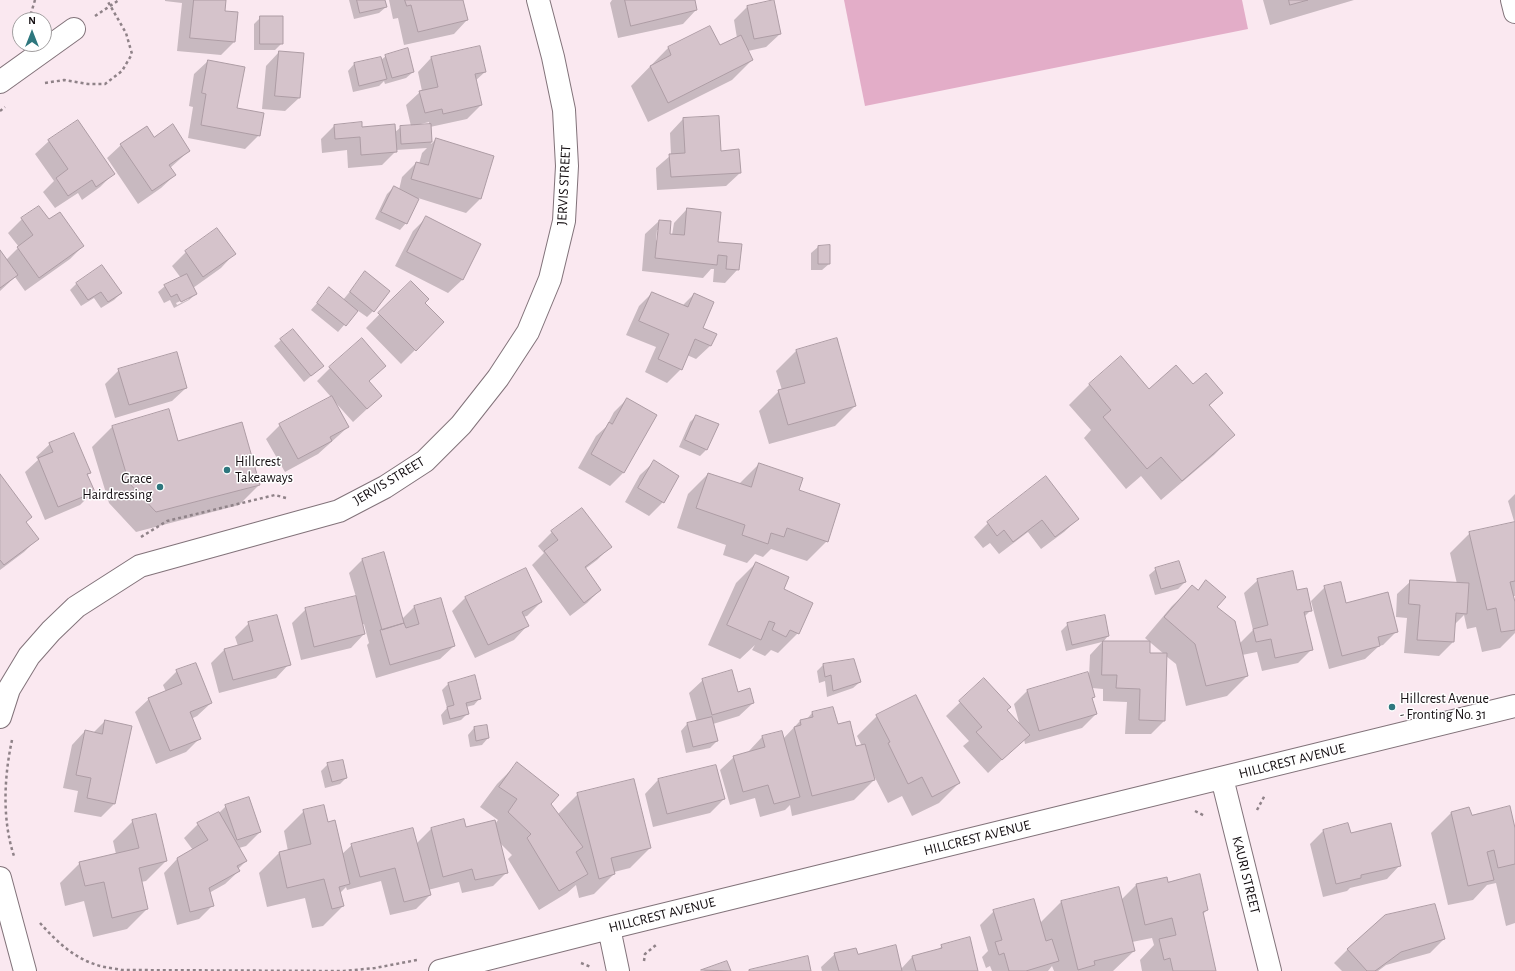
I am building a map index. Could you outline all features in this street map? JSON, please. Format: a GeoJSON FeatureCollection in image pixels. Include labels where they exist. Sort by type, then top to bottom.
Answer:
{"type":"FeatureCollection","features":[{"type":"Feature","properties":{"kind":"street","name":"JERVIS STREET"},"geometry":{"type":"LineString","coordinates":[[0,717],[5,687],[50,631],[76,607],[140,566],[339,510],[385,487],[425,461],[461,425],[498,378],[528,332],[550,279],[564,221],[567,166],[564,110],[553,57],[538,0]]}},
{"type":"Feature","properties":{"kind":"street"},"geometry":{"type":"LineString","coordinates":[[1512,0],[1515,12]]}},
{"type":"Feature","properties":{"kind":"street"},"geometry":{"type":"LineString","coordinates":[[0,82],[74,29]]}},
{"type":"Feature","properties":{"kind":"street","name":"HILLCREST AVENUE"},"geometry":{"type":"LineString","coordinates":[[440,971],[609,928],[1515,706]]}},
{"type":"Feature","properties":{"kind":"street","name":"KAURI STREET"},"geometry":{"type":"LineString","coordinates":[[1222,778],[1270,971]]}},
{"type":"Feature","properties":{"kind":"street"},"geometry":{"type":"LineString","coordinates":[[0,878],[25,971]]}},
{"type":"Feature","properties":{"kind":"street"},"geometry":{"type":"LineString","coordinates":[[609,928],[618,971]]}},
{"type":"Feature","properties":{"kind":"path"},"geometry":{"type":"LineString","coordinates":[[31,12],[34,0]]}},
{"type":"Feature","properties":{"kind":"path"},"geometry":{"type":"LineString","coordinates":[[39,84],[64,80],[88,84],[105,84],[122,71],[132,54],[126,33],[107,0]]}},
{"type":"Feature","properties":{"kind":"path"},"geometry":{"type":"LineString","coordinates":[[0,111],[7,106]]}},
{"type":"Feature","properties":{"kind":"path"},"geometry":{"type":"LineString","coordinates":[[141,538],[167,521],[275,495],[286,498]]}},
{"type":"Feature","properties":{"kind":"shaded area"},"geometry":{"type":"Polygon","coordinates":[[[844,0],[1242,0],[1248,29],[865,106],[844,0]]]}},
{"type":"Feature","properties":{"kind":"building"},"geometry":{"type":"Polygon","coordinates":[[[194,0],[226,0],[225,11],[238,12],[235,42],[190,38],[194,0]]]}},
{"type":"Feature","properties":{"kind":"building"},"geometry":{"type":"Polygon","coordinates":[[[357,0],[385,0],[387,7],[360,13],[357,0]]]}},
{"type":"Feature","properties":{"kind":"building"},"geometry":{"type":"Polygon","coordinates":[[[405,0],[463,0],[468,20],[418,32],[411,5],[407,6],[405,0]]]}},
{"type":"Feature","properties":{"kind":"building"},"geometry":{"type":"Polygon","coordinates":[[[625,0],[695,0],[697,10],[631,26],[625,0]]]}},
{"type":"Feature","properties":{"kind":"building"},"geometry":{"type":"Polygon","coordinates":[[[774,0],[781,34],[754,39],[747,6],[774,0]]]}},
{"type":"Feature","properties":{"kind":"building"},"geometry":{"type":"Polygon","coordinates":[[[1289,0],[1308,0],[1290,5],[1289,0]]]}},
{"type":"Feature","properties":{"kind":"building"},"geometry":{"type":"Polygon","coordinates":[[[260,16],[283,16],[283,44],[260,44],[260,16]]]}},
{"type":"Feature","properties":{"kind":"building"},"geometry":{"type":"Polygon","coordinates":[[[710,26],[720,45],[741,35],[753,60],[668,103],[650,66],[671,55],[668,47],[710,26]]]}},
{"type":"Feature","properties":{"kind":"building"},"geometry":{"type":"Polygon","coordinates":[[[480,46],[486,72],[475,74],[482,105],[443,114],[442,109],[425,113],[419,91],[438,87],[431,57],[480,46]]]}},
{"type":"Feature","properties":{"kind":"building"},"geometry":{"type":"Polygon","coordinates":[[[408,48],[414,72],[392,78],[385,55],[408,48]]]}},
{"type":"Feature","properties":{"kind":"building"},"geometry":{"type":"Polygon","coordinates":[[[279,51],[304,53],[300,98],[275,96],[279,51]]]}},
{"type":"Feature","properties":{"kind":"building"},"geometry":{"type":"Polygon","coordinates":[[[381,57],[387,79],[359,86],[354,63],[381,57]]]}},
{"type":"Feature","properties":{"kind":"building"},"geometry":{"type":"Polygon","coordinates":[[[208,60],[245,67],[237,108],[264,113],[260,136],[201,125],[206,94],[202,93],[208,60]]]}},
{"type":"Feature","properties":{"kind":"building"},"geometry":{"type":"Polygon","coordinates":[[[719,116],[721,151],[739,149],[741,173],[671,177],[669,154],[685,153],[683,118],[719,116]]]}},
{"type":"Feature","properties":{"kind":"building"},"geometry":{"type":"Polygon","coordinates":[[[78,120],[115,174],[96,187],[92,180],[68,196],[56,178],[68,169],[48,140],[78,120]]]}},
{"type":"Feature","properties":{"kind":"building"},"geometry":{"type":"Polygon","coordinates":[[[362,122],[362,127],[395,124],[397,152],[361,155],[360,137],[335,139],[334,125],[362,122]]]}},
{"type":"Feature","properties":{"kind":"building"},"geometry":{"type":"Polygon","coordinates":[[[173,124],[190,151],[169,165],[176,175],[152,191],[120,144],[147,126],[154,137],[173,124]]]}},
{"type":"Feature","properties":{"kind":"building"},"geometry":{"type":"Polygon","coordinates":[[[431,124],[432,142],[401,144],[400,126],[431,124]]]}},
{"type":"Feature","properties":{"kind":"building"},"geometry":{"type":"Polygon","coordinates":[[[436,138],[494,156],[481,199],[411,179],[416,162],[428,165],[436,138]]]}},
{"type":"Feature","properties":{"kind":"building"},"geometry":{"type":"Polygon","coordinates":[[[394,186],[419,199],[407,224],[381,212],[394,186]]]}},
{"type":"Feature","properties":{"kind":"building"},"geometry":{"type":"Polygon","coordinates":[[[39,206],[49,219],[60,212],[84,246],[39,278],[17,247],[33,235],[21,218],[39,206]]]}},
{"type":"Feature","properties":{"kind":"building"},"geometry":{"type":"Polygon","coordinates":[[[687,208],[721,212],[718,242],[742,244],[739,270],[726,269],[727,256],[718,255],[717,265],[655,258],[659,220],[671,221],[670,234],[684,235],[687,208]]]}},
{"type":"Feature","properties":{"kind":"building"},"geometry":{"type":"Polygon","coordinates":[[[426,216],[481,244],[463,280],[407,252],[426,216]]]}},
{"type":"Feature","properties":{"kind":"building"},"geometry":{"type":"Polygon","coordinates":[[[217,228],[236,254],[203,277],[185,251],[217,228]]]}},
{"type":"Feature","properties":{"kind":"building"},"geometry":{"type":"Polygon","coordinates":[[[830,245],[830,264],[818,264],[818,246],[830,245]]]}},
{"type":"Feature","properties":{"kind":"building"},"geometry":{"type":"Polygon","coordinates":[[[0,250],[18,275],[0,288],[0,250]]]}},
{"type":"Feature","properties":{"kind":"building"},"geometry":{"type":"Polygon","coordinates":[[[102,265],[122,293],[108,302],[101,292],[88,300],[76,283],[102,265]]]}},
{"type":"Feature","properties":{"kind":"building"},"geometry":{"type":"Polygon","coordinates":[[[365,271],[390,291],[374,312],[350,292],[365,271]]]}},
{"type":"Feature","properties":{"kind":"building"},"geometry":{"type":"Polygon","coordinates":[[[187,274],[197,294],[181,302],[177,294],[171,297],[164,285],[187,274]]]}},
{"type":"Feature","properties":{"kind":"building"},"geometry":{"type":"Polygon","coordinates":[[[411,281],[429,299],[425,303],[444,322],[416,351],[378,313],[411,281]]]}},
{"type":"Feature","properties":{"kind":"building"},"geometry":{"type":"Polygon","coordinates":[[[329,287],[358,311],[346,326],[317,303],[329,287]]]}},
{"type":"Feature","properties":{"kind":"building"},"geometry":{"type":"Polygon","coordinates":[[[652,292],[688,307],[694,293],[714,302],[703,328],[717,334],[711,346],[695,339],[682,370],[658,359],[669,334],[639,321],[652,292]]]}},
{"type":"Feature","properties":{"kind":"building"},"geometry":{"type":"Polygon","coordinates":[[[293,329],[324,366],[311,376],[280,339],[293,329]]]}},
{"type":"Feature","properties":{"kind":"building"},"geometry":{"type":"Polygon","coordinates":[[[362,338],[386,366],[369,381],[382,396],[367,409],[329,367],[362,338]]]}},
{"type":"Feature","properties":{"kind":"building"},"geometry":{"type":"Polygon","coordinates":[[[837,338],[856,406],[788,425],[778,390],[805,383],[796,350],[837,338]]]}},
{"type":"Feature","properties":{"kind":"building"},"geometry":{"type":"Polygon","coordinates":[[[177,352],[187,388],[129,405],[118,369],[177,352]]]}},
{"type":"Feature","properties":{"kind":"building"},"geometry":{"type":"Polygon","coordinates":[[[1121,356],[1149,389],[1176,365],[1193,384],[1206,373],[1223,393],[1209,405],[1235,435],[1182,481],[1161,457],[1147,469],[1103,417],[1111,410],[1089,384],[1121,356]]]}},
{"type":"Feature","properties":{"kind":"building"},"geometry":{"type":"Polygon","coordinates":[[[332,396],[349,427],[330,437],[332,441],[298,459],[279,424],[332,396]]]}},
{"type":"Feature","properties":{"kind":"building"},"geometry":{"type":"Polygon","coordinates":[[[627,398],[657,415],[624,473],[591,454],[609,422],[612,424],[627,398]]]}},
{"type":"Feature","properties":{"kind":"building"},"geometry":{"type":"Polygon","coordinates":[[[169,409],[178,441],[242,422],[260,485],[156,512],[129,483],[112,426],[169,409]]]}},
{"type":"Feature","properties":{"kind":"building"},"geometry":{"type":"Polygon","coordinates":[[[696,415],[719,424],[707,450],[685,440],[696,415]]]}},
{"type":"Feature","properties":{"kind":"building"},"geometry":{"type":"Polygon","coordinates":[[[74,433],[91,473],[87,474],[95,492],[58,507],[38,458],[53,452],[49,443],[74,433]]]}},
{"type":"Feature","properties":{"kind":"building"},"geometry":{"type":"Polygon","coordinates":[[[654,460],[679,476],[664,503],[638,488],[654,460]]]}},
{"type":"Feature","properties":{"kind":"building"},"geometry":{"type":"Polygon","coordinates":[[[759,463],[803,478],[799,490],[840,504],[828,542],[787,528],[784,537],[771,533],[768,544],[742,535],[745,525],[696,508],[708,473],[751,487],[759,463]]]}},
{"type":"Feature","properties":{"kind":"building"},"geometry":{"type":"Polygon","coordinates":[[[0,474],[32,517],[26,522],[39,539],[4,565],[0,560],[0,474]]]}},
{"type":"Feature","properties":{"kind":"building"},"geometry":{"type":"Polygon","coordinates":[[[1046,476],[1079,519],[1055,537],[1042,520],[1013,542],[1004,530],[997,536],[987,522],[1046,476]]]}},
{"type":"Feature","properties":{"kind":"building"},"geometry":{"type":"Polygon","coordinates":[[[582,508],[612,547],[585,567],[601,590],[584,603],[544,551],[558,540],[551,531],[582,508]]]}},
{"type":"Feature","properties":{"kind":"building"},"geometry":{"type":"Polygon","coordinates":[[[1515,522],[1515,581],[1510,582],[1515,602],[1515,630],[1501,632],[1496,608],[1487,610],[1469,532],[1515,522]]]}},
{"type":"Feature","properties":{"kind":"building"},"geometry":{"type":"Polygon","coordinates":[[[384,552],[404,623],[382,630],[362,559],[384,552]]]}},
{"type":"Feature","properties":{"kind":"building"},"geometry":{"type":"Polygon","coordinates":[[[1179,561],[1186,582],[1161,589],[1155,568],[1179,561]]]}},
{"type":"Feature","properties":{"kind":"building"},"geometry":{"type":"Polygon","coordinates":[[[756,562],[789,577],[784,589],[813,603],[799,634],[790,630],[786,637],[772,630],[775,623],[769,621],[761,640],[727,625],[756,562]]]}},
{"type":"Feature","properties":{"kind":"building"},"geometry":{"type":"Polygon","coordinates":[[[526,568],[542,602],[522,612],[529,626],[488,645],[465,597],[526,568]]]}},
{"type":"Feature","properties":{"kind":"building"},"geometry":{"type":"Polygon","coordinates":[[[1293,571],[1297,590],[1307,588],[1312,611],[1304,612],[1313,650],[1275,658],[1271,639],[1256,642],[1253,629],[1268,625],[1257,579],[1293,571]]]}},
{"type":"Feature","properties":{"kind":"building"},"geometry":{"type":"Polygon","coordinates":[[[1206,580],[1226,597],[1217,607],[1235,621],[1248,676],[1206,686],[1195,644],[1164,617],[1192,585],[1198,590],[1206,580]]]}},
{"type":"Feature","properties":{"kind":"building"},"geometry":{"type":"Polygon","coordinates":[[[1410,580],[1469,583],[1467,614],[1456,613],[1454,642],[1417,640],[1420,605],[1409,604],[1410,580]]]}},
{"type":"Feature","properties":{"kind":"building"},"geometry":{"type":"Polygon","coordinates":[[[1341,582],[1346,603],[1388,592],[1398,632],[1378,637],[1380,646],[1342,656],[1324,586],[1341,582]]]}},
{"type":"Feature","properties":{"kind":"building"},"geometry":{"type":"Polygon","coordinates":[[[356,596],[365,634],[314,647],[305,608],[356,596]]]}},
{"type":"Feature","properties":{"kind":"building"},"geometry":{"type":"Polygon","coordinates":[[[441,598],[455,646],[390,665],[380,630],[404,623],[406,628],[419,624],[414,606],[441,598]]]}},
{"type":"Feature","properties":{"kind":"building"},"geometry":{"type":"Polygon","coordinates":[[[277,615],[291,665],[233,680],[224,649],[253,641],[248,622],[277,615]]]}},
{"type":"Feature","properties":{"kind":"building"},"geometry":{"type":"Polygon","coordinates":[[[1105,615],[1109,636],[1072,645],[1067,623],[1105,615]]]}},
{"type":"Feature","properties":{"kind":"building"},"geometry":{"type":"Polygon","coordinates":[[[1103,641],[1150,641],[1150,653],[1167,653],[1165,721],[1139,720],[1140,689],[1116,688],[1117,675],[1102,675],[1103,641]]]}},
{"type":"Feature","properties":{"kind":"building"},"geometry":{"type":"Polygon","coordinates":[[[854,659],[861,682],[833,691],[831,675],[825,677],[823,664],[854,659]]]}},
{"type":"Feature","properties":{"kind":"building"},"geometry":{"type":"Polygon","coordinates":[[[196,663],[212,703],[190,712],[201,739],[170,751],[148,698],[182,684],[176,670],[196,663]]]}},
{"type":"Feature","properties":{"kind":"building"},"geometry":{"type":"Polygon","coordinates":[[[732,670],[738,692],[750,688],[754,703],[712,715],[702,679],[732,670]]]}},
{"type":"Feature","properties":{"kind":"building"},"geometry":{"type":"Polygon","coordinates":[[[1088,672],[1095,697],[1092,698],[1097,714],[1039,731],[1027,690],[1088,672]]]}},
{"type":"Feature","properties":{"kind":"building"},"geometry":{"type":"Polygon","coordinates":[[[475,675],[481,699],[466,703],[469,714],[450,719],[447,707],[454,705],[448,683],[475,675]]]}},
{"type":"Feature","properties":{"kind":"building"},"geometry":{"type":"Polygon","coordinates":[[[984,678],[1011,707],[1007,710],[1030,735],[1002,760],[976,732],[982,727],[959,701],[984,678]]]}},
{"type":"Feature","properties":{"kind":"building"},"geometry":{"type":"Polygon","coordinates":[[[916,695],[960,783],[932,797],[922,777],[908,784],[888,743],[890,742],[876,715],[916,695]]]}},
{"type":"Feature","properties":{"kind":"building"},"geometry":{"type":"Polygon","coordinates":[[[833,707],[838,724],[850,721],[856,746],[865,744],[875,780],[812,796],[794,727],[801,725],[800,720],[813,717],[812,712],[833,707]]]}},
{"type":"Feature","properties":{"kind":"building"},"geometry":{"type":"Polygon","coordinates":[[[712,717],[718,741],[693,747],[687,723],[712,717]]]}},
{"type":"Feature","properties":{"kind":"building"},"geometry":{"type":"Polygon","coordinates":[[[105,720],[132,726],[115,804],[87,798],[91,778],[76,775],[85,730],[102,734],[105,720]]]}},
{"type":"Feature","properties":{"kind":"building"},"geometry":{"type":"Polygon","coordinates":[[[487,725],[489,738],[476,741],[474,727],[487,725]]]}},
{"type":"Feature","properties":{"kind":"building"},"geometry":{"type":"Polygon","coordinates":[[[782,731],[800,797],[774,804],[768,785],[743,792],[733,756],[765,747],[762,736],[782,731]]]}},
{"type":"Feature","properties":{"kind":"building"},"geometry":{"type":"Polygon","coordinates":[[[343,760],[347,778],[332,782],[327,763],[343,760]]]}},
{"type":"Feature","properties":{"kind":"building"},"geometry":{"type":"Polygon","coordinates":[[[517,762],[559,795],[551,804],[583,847],[576,852],[588,874],[559,891],[527,838],[531,834],[508,812],[517,799],[499,787],[517,762]]]}},
{"type":"Feature","properties":{"kind":"building"},"geometry":{"type":"Polygon","coordinates":[[[716,765],[725,799],[667,814],[658,779],[716,765]]]}},
{"type":"Feature","properties":{"kind":"building"},"geometry":{"type":"Polygon","coordinates":[[[634,779],[651,848],[611,858],[615,874],[599,879],[577,793],[634,779]]]}},
{"type":"Feature","properties":{"kind":"building"},"geometry":{"type":"Polygon","coordinates":[[[249,797],[261,832],[237,840],[225,805],[249,797]]]}},
{"type":"Feature","properties":{"kind":"building"},"geometry":{"type":"Polygon","coordinates":[[[324,805],[328,822],[335,820],[350,884],[339,887],[344,906],[332,909],[324,879],[287,888],[279,852],[311,844],[303,810],[324,805]]]}},
{"type":"Feature","properties":{"kind":"building"},"geometry":{"type":"Polygon","coordinates":[[[1510,806],[1515,828],[1515,864],[1498,868],[1494,850],[1487,852],[1494,880],[1468,886],[1451,812],[1469,807],[1472,815],[1510,806]]]}},
{"type":"Feature","properties":{"kind":"building"},"geometry":{"type":"Polygon","coordinates":[[[219,812],[247,861],[237,866],[240,871],[209,888],[214,906],[190,912],[177,858],[208,840],[197,823],[219,812]]]}},
{"type":"Feature","properties":{"kind":"building"},"geometry":{"type":"Polygon","coordinates":[[[156,814],[167,861],[139,868],[148,909],[112,918],[104,882],[85,886],[79,862],[139,848],[132,820],[156,814]]]}},
{"type":"Feature","properties":{"kind":"building"},"geometry":{"type":"Polygon","coordinates":[[[464,819],[466,827],[495,820],[508,873],[475,880],[472,869],[443,877],[431,828],[464,819]]]}},
{"type":"Feature","properties":{"kind":"building"},"geometry":{"type":"Polygon","coordinates":[[[1348,823],[1351,833],[1391,823],[1401,866],[1361,875],[1361,878],[1336,884],[1323,830],[1348,823]]]}},
{"type":"Feature","properties":{"kind":"building"},"geometry":{"type":"Polygon","coordinates":[[[413,828],[431,895],[404,902],[395,868],[360,877],[351,844],[413,828]]]}},
{"type":"Feature","properties":{"kind":"building"},"geometry":{"type":"Polygon","coordinates":[[[1200,874],[1208,910],[1203,912],[1216,971],[1173,971],[1170,958],[1164,960],[1159,939],[1176,935],[1172,918],[1145,925],[1136,884],[1167,877],[1168,882],[1200,874]]]}},
{"type":"Feature","properties":{"kind":"building"},"geometry":{"type":"Polygon","coordinates":[[[1119,887],[1135,951],[1094,961],[1095,965],[1078,970],[1061,901],[1119,887]]]}},
{"type":"Feature","properties":{"kind":"building"},"geometry":{"type":"Polygon","coordinates":[[[1034,899],[1046,941],[1052,939],[1059,961],[1026,971],[1009,971],[1004,953],[999,955],[995,942],[1002,940],[993,910],[1034,899]]]}},
{"type":"Feature","properties":{"kind":"building"},"geometry":{"type":"Polygon","coordinates":[[[1435,904],[1445,939],[1401,952],[1375,971],[1367,971],[1347,949],[1385,915],[1435,904]]]}},
{"type":"Feature","properties":{"kind":"building"},"geometry":{"type":"Polygon","coordinates":[[[970,937],[978,971],[916,971],[912,956],[942,948],[941,945],[970,937]]]}},
{"type":"Feature","properties":{"kind":"building"},"geometry":{"type":"Polygon","coordinates":[[[896,945],[902,971],[839,971],[834,953],[856,948],[858,954],[896,945]]]}},
{"type":"Feature","properties":{"kind":"building"},"geometry":{"type":"Polygon","coordinates":[[[808,956],[811,971],[749,971],[749,970],[808,956]]]}},
{"type":"Feature","properties":{"kind":"building"},"geometry":{"type":"Polygon","coordinates":[[[727,961],[731,971],[701,970],[727,961]]]}},
{"type":"Feature","properties":{"kind":"place","name":"Hillcrest Takeaways"},"geometry":{"type":"Point","coordinates":[227,470]}},
{"type":"Feature","properties":{"kind":"place","name":"Grace Hairdressing"},"geometry":{"type":"Point","coordinates":[160,487]}},
{"type":"Feature","properties":{"kind":"place","name":"Hillcrest Avenue - Fronting No. 31"},"geometry":{"type":"Point","coordinates":[1392,707]}}]}
